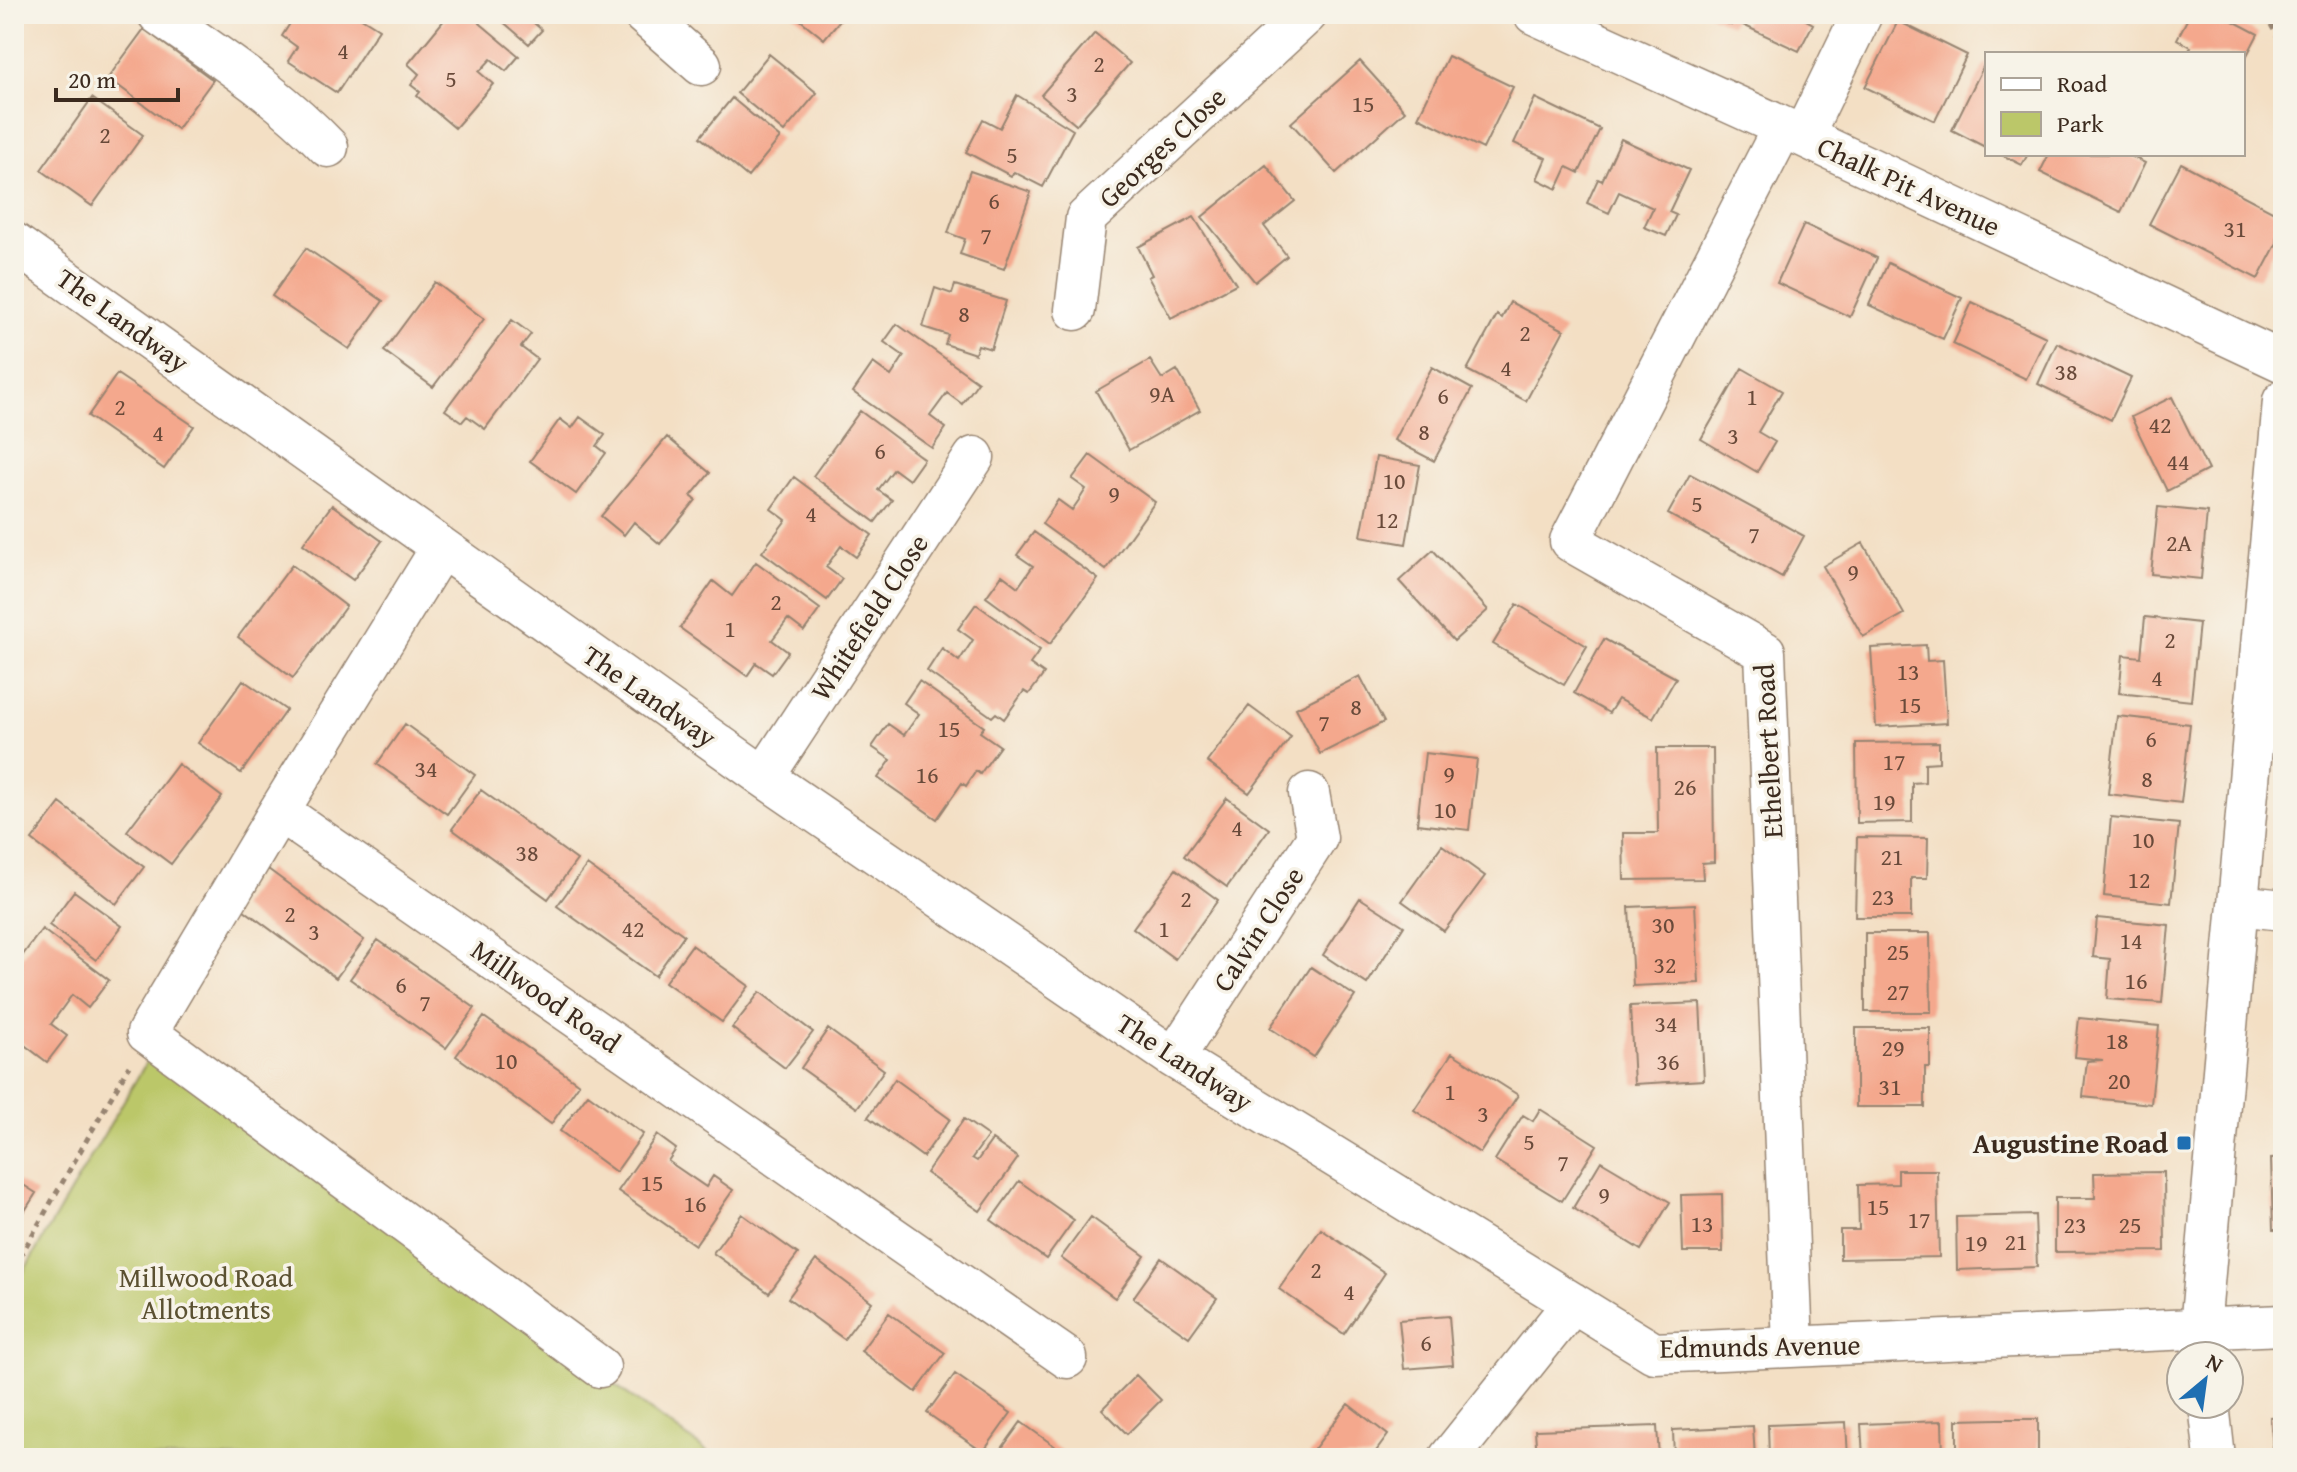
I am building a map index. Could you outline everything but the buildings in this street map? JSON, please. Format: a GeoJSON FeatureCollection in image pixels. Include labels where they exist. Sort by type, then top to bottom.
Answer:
{"type":"FeatureCollection","features":[{"type":"Feature","properties":{"kind":"street"},"geometry":{"type":"LineString","coordinates":[[158,14],[281,102],[328,147]]}},
{"type":"Feature","properties":{"kind":"street"},"geometry":{"type":"LineString","coordinates":[[643,14],[701,65]]}},
{"type":"Feature","properties":{"kind":"street","name":"Georges Close"},"geometry":{"type":"LineString","coordinates":[[1075,310],[1086,218],[1307,14]]}},
{"type":"Feature","properties":{"kind":"street","name":"Chalk Pit Avenue"},"geometry":{"type":"LineString","coordinates":[[1534,14],[2283,362]]}},
{"type":"Feature","properties":{"kind":"street"},"geometry":{"type":"LineString","coordinates":[[1793,132],[1862,14]]}},
{"type":"Feature","properties":{"kind":"street","name":"Ethelbert Road"},"geometry":{"type":"LineString","coordinates":[[1793,132],[1570,541],[1765,652],[1793,1346]]}},
{"type":"Feature","properties":{"kind":"street","name":"The Landway"},"geometry":{"type":"LineString","coordinates":[[14,243],[764,777],[1174,1058],[1298,1134]]}},
{"type":"Feature","properties":{"kind":"street"},"geometry":{"type":"LineString","coordinates":[[2202,1340],[2283,401]]}},
{"type":"Feature","properties":{"kind":"street","name":"Whitefield Close"},"geometry":{"type":"LineString","coordinates":[[764,777],[974,457]]}},
{"type":"Feature","properties":{"kind":"street"},"geometry":{"type":"LineString","coordinates":[[441,548],[147,1033],[600,1367]]}},
{"type":"Feature","properties":{"kind":"street","name":"Calvin Close"},"geometry":{"type":"LineString","coordinates":[[1174,1058],[1317,838],[1309,793]]}},
{"type":"Feature","properties":{"kind":"street","name":"Millwood Road"},"geometry":{"type":"LineString","coordinates":[[279,811],[1067,1358]]}},
{"type":"Feature","properties":{"kind":"street"},"geometry":{"type":"LineString","coordinates":[[2238,905],[2283,910]]}},
{"type":"Feature","properties":{"kind":"street","name":"Edmunds Avenue"},"geometry":{"type":"LineString","coordinates":[[1298,1134],[1654,1353],[1793,1346],[2165,1342]]}},
{"type":"Feature","properties":{"kind":"street"},"geometry":{"type":"LineString","coordinates":[[1449,1458],[1573,1303]]}},
{"type":"Feature","properties":{"kind":"street","name":"Edmunds Avenue"},"geometry":{"type":"LineString","coordinates":[[2212,1340],[2283,1325]]}},
{"type":"Feature","properties":{"kind":"street"},"geometry":{"type":"LineString","coordinates":[[2211,1420],[2215,1458]]}},
{"type":"Feature","properties":{"kind":"path"},"geometry":{"type":"LineString","coordinates":[[2265,14],[2283,46]]}},
{"type":"Feature","properties":{"kind":"path"},"geometry":{"type":"LineString","coordinates":[[14,1267],[147,1033]]}},
{"type":"Feature","properties":{"kind":"green space","name":"Millwood Road Allotments"},"geometry":{"type":"Polygon","coordinates":[[[153,1051],[716,1458],[14,1458],[14,1288],[153,1051]]]}},
{"type":"Feature","properties":{"kind":"place","name":"Augustine Road"},"geometry":{"type":"Point","coordinates":[2184,1143]}}]}
